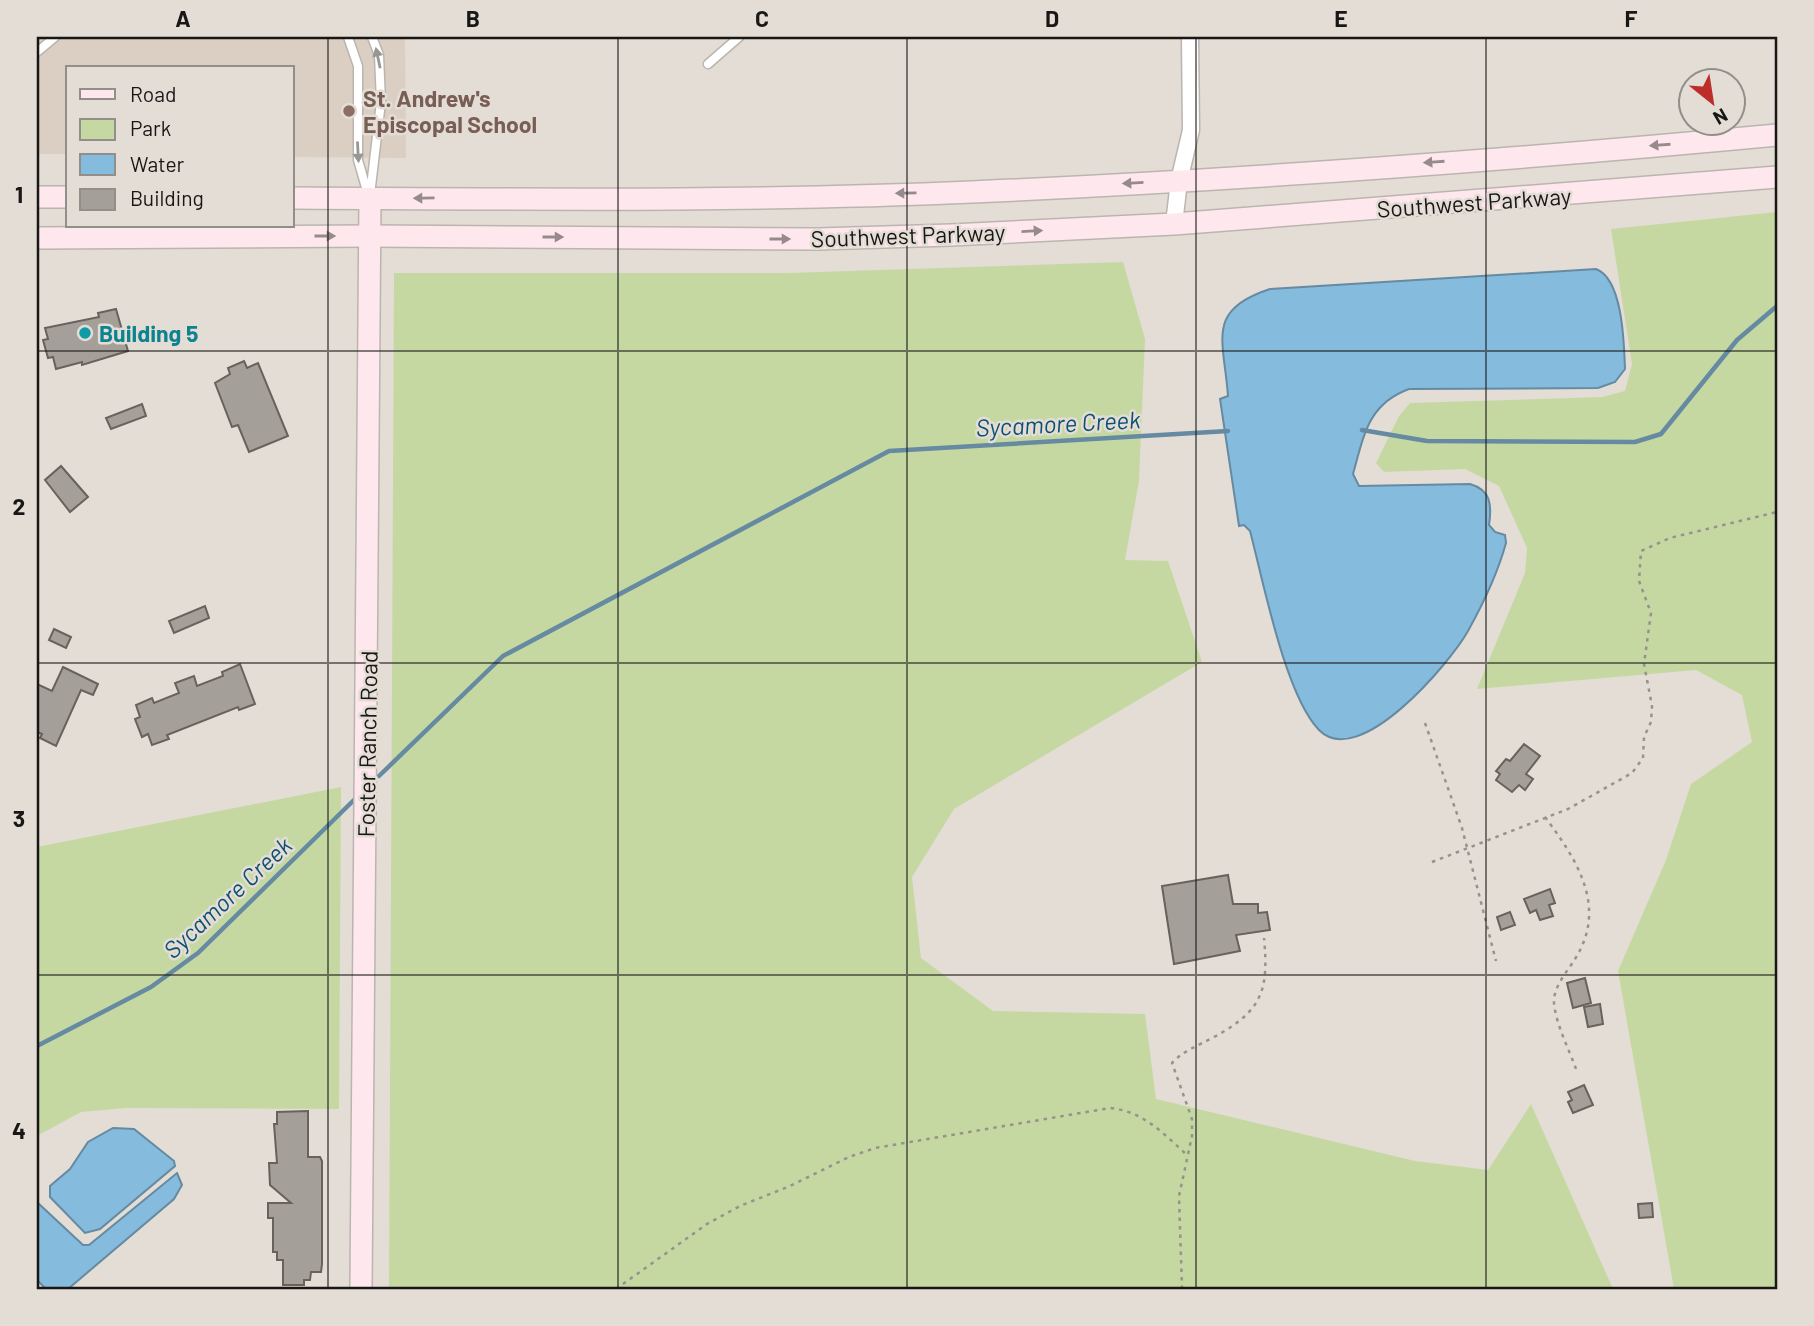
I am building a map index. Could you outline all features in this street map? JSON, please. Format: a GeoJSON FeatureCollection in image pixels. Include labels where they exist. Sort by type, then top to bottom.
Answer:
{"type":"FeatureCollection","features":[{"type":"Feature","properties":{"kind":"main road","name":"Southwest Parkway"},"geometry":{"type":"LineString","coordinates":[[294,198],[735,197],[970,192],[1179,181],[1777,135]]}},
{"type":"Feature","properties":{"kind":"main road","name":"Southwest Parkway"},"geometry":{"type":"LineString","coordinates":[[37,239],[369,236],[818,239],[1174,224],[1777,177]]}},
{"type":"Feature","properties":{"kind":"main road"},"geometry":{"type":"LineString","coordinates":[[37,197],[66,197]]}},
{"type":"Feature","properties":{"kind":"main road","name":"Foster Ranch Road"},"geometry":{"type":"LineString","coordinates":[[361,1289],[369,198]]}},
{"type":"Feature","properties":{"kind":"street"},"geometry":{"type":"LineString","coordinates":[[1174,224],[1179,181],[1191,130],[1190,37]]}},
{"type":"Feature","properties":{"kind":"lane"},"geometry":{"type":"LineString","coordinates":[[37,52],[55,37]]}},
{"type":"Feature","properties":{"kind":"lane"},"geometry":{"type":"LineString","coordinates":[[348,37],[358,66],[358,159],[369,198]]}},
{"type":"Feature","properties":{"kind":"lane"},"geometry":{"type":"LineString","coordinates":[[369,198],[381,102],[379,55],[372,37]]}},
{"type":"Feature","properties":{"kind":"lane"},"geometry":{"type":"LineString","coordinates":[[708,64],[739,37]]}},
{"type":"Feature","properties":{"kind":"path"},"geometry":{"type":"LineString","coordinates":[[1432,862],[1568,808],[1632,773],[1643,758],[1644,737],[1651,722],[1653,706],[1644,664],[1651,613],[1639,581],[1641,551],[1670,538],[1777,512]]}},
{"type":"Feature","properties":{"kind":"path"},"geometry":{"type":"LineString","coordinates":[[1425,723],[1466,847],[1496,961]]}},
{"type":"Feature","properties":{"kind":"path"},"geometry":{"type":"LineString","coordinates":[[1545,817],[1581,871],[1587,888],[1590,918],[1578,954],[1558,987],[1554,1001],[1576,1069]]}},
{"type":"Feature","properties":{"kind":"path"},"geometry":{"type":"LineString","coordinates":[[1182,1289],[1179,1196],[1192,1136],[1192,1119],[1172,1063],[1182,1052],[1215,1037],[1253,1010],[1264,991],[1268,974],[1264,939]]}},
{"type":"Feature","properties":{"kind":"path"},"geometry":{"type":"LineString","coordinates":[[616,1289],[707,1224],[740,1206],[875,1148],[1110,1108],[1130,1110],[1157,1128],[1187,1155]]}},
{"type":"Feature","properties":{"kind":"shaded area","name":"St. Andrew's Episcopal School"},"geometry":{"type":"Polygon","coordinates":[[[37,37],[405,37],[406,158],[294,157],[294,66],[66,66],[66,154],[37,154],[37,37]]]}},
{"type":"Feature","properties":{"kind":"green space"},"geometry":{"type":"Polygon","coordinates":[[[1777,212],[1777,1289],[1674,1289],[1618,971],[1666,860],[1691,784],[1752,742],[1742,695],[1696,670],[1477,689],[1525,573],[1527,548],[1499,486],[1465,469],[1384,472],[1376,463],[1399,416],[1410,403],[1602,397],[1625,391],[1632,364],[1611,229],[1777,212]]]}},
{"type":"Feature","properties":{"kind":"green space"},"geometry":{"type":"Polygon","coordinates":[[[1123,262],[1145,339],[1139,481],[1125,560],[1168,561],[1202,662],[954,809],[912,877],[921,958],[993,1011],[1145,1014],[1156,1099],[1415,1161],[1488,1170],[1531,1104],[1613,1289],[389,1289],[394,273],[788,273],[1123,262]]]}},
{"type":"Feature","properties":{"kind":"green space"},"geometry":{"type":"Polygon","coordinates":[[[341,787],[339,1109],[126,1108],[81,1112],[37,1136],[37,847],[341,787]]]}},
{"type":"Feature","properties":{"kind":"water"},"geometry":{"type":"Polygon","coordinates":[[[1596,269],[1605,275],[1612,285],[1620,313],[1625,369],[1615,382],[1598,388],[1409,389],[1395,395],[1376,412],[1365,434],[1353,474],[1359,486],[1470,484],[1486,494],[1489,499],[1489,525],[1495,532],[1505,535],[1506,543],[1490,588],[1468,631],[1443,666],[1402,708],[1379,725],[1357,736],[1336,739],[1319,730],[1307,713],[1286,665],[1250,531],[1244,525],[1239,526],[1220,399],[1228,396],[1222,343],[1227,317],[1249,297],[1270,289],[1596,269]]]}},
{"type":"Feature","properties":{"kind":"water"},"geometry":{"type":"Polygon","coordinates":[[[113,1128],[134,1129],[174,1161],[175,1166],[100,1229],[85,1233],[50,1197],[50,1186],[70,1169],[88,1142],[113,1128]]]}},
{"type":"Feature","properties":{"kind":"water"},"geometry":{"type":"Polygon","coordinates":[[[177,1173],[182,1185],[174,1199],[68,1289],[46,1289],[37,1280],[39,1204],[83,1245],[89,1245],[177,1173]]]}},
{"type":"Feature","properties":{"kind":"building","name":"Building 5"},"geometry":{"type":"Polygon","coordinates":[[[116,309],[128,351],[82,365],[82,362],[56,369],[53,357],[48,358],[43,340],[48,339],[45,328],[99,317],[98,313],[116,309]]]}},
{"type":"Feature","properties":{"kind":"building"},"geometry":{"type":"Polygon","coordinates":[[[244,361],[247,368],[258,363],[288,436],[249,452],[238,425],[232,427],[215,383],[230,374],[228,368],[244,361]]]}},
{"type":"Feature","properties":{"kind":"building"},"geometry":{"type":"Polygon","coordinates":[[[142,404],[146,416],[111,429],[106,418],[142,404]]]}},
{"type":"Feature","properties":{"kind":"building"},"geometry":{"type":"Polygon","coordinates":[[[61,466],[88,497],[70,512],[45,480],[61,466]]]}},
{"type":"Feature","properties":{"kind":"building"},"geometry":{"type":"Polygon","coordinates":[[[205,606],[209,618],[174,633],[169,621],[205,606]]]}},
{"type":"Feature","properties":{"kind":"building"},"geometry":{"type":"Polygon","coordinates":[[[54,629],[71,637],[66,648],[49,640],[54,629]]]}},
{"type":"Feature","properties":{"kind":"building"},"geometry":{"type":"Polygon","coordinates":[[[240,664],[255,704],[239,710],[238,707],[167,735],[169,739],[152,745],[148,734],[142,737],[135,719],[140,717],[136,705],[152,698],[154,703],[179,693],[175,683],[194,676],[197,686],[223,676],[222,672],[240,664]]]}},
{"type":"Feature","properties":{"kind":"building"},"geometry":{"type":"Polygon","coordinates":[[[63,667],[98,684],[93,695],[81,690],[56,746],[40,738],[42,734],[37,732],[37,684],[52,691],[63,667]]]}},
{"type":"Feature","properties":{"kind":"building"},"geometry":{"type":"Polygon","coordinates":[[[1524,744],[1540,756],[1526,774],[1533,779],[1525,790],[1519,785],[1512,792],[1496,780],[1500,774],[1496,771],[1506,759],[1510,761],[1524,744]]]}},
{"type":"Feature","properties":{"kind":"building"},"geometry":{"type":"Polygon","coordinates":[[[1228,875],[1233,904],[1258,904],[1258,913],[1267,912],[1270,930],[1236,935],[1240,951],[1174,964],[1162,886],[1228,875]]]}},
{"type":"Feature","properties":{"kind":"building"},"geometry":{"type":"Polygon","coordinates":[[[1550,889],[1555,903],[1549,905],[1553,916],[1540,920],[1536,910],[1530,913],[1524,899],[1550,889]]]}},
{"type":"Feature","properties":{"kind":"building"},"geometry":{"type":"Polygon","coordinates":[[[1510,912],[1515,925],[1501,930],[1497,917],[1510,912]]]}},
{"type":"Feature","properties":{"kind":"building"},"geometry":{"type":"Polygon","coordinates":[[[1585,978],[1591,1003],[1573,1008],[1567,983],[1585,978]]]}},
{"type":"Feature","properties":{"kind":"building"},"geometry":{"type":"Polygon","coordinates":[[[1600,1004],[1603,1024],[1588,1027],[1584,1007],[1600,1004]]]}},
{"type":"Feature","properties":{"kind":"building"},"geometry":{"type":"Polygon","coordinates":[[[1584,1085],[1593,1105],[1573,1113],[1568,1102],[1572,1100],[1568,1092],[1584,1085]]]}},
{"type":"Feature","properties":{"kind":"building"},"geometry":{"type":"Polygon","coordinates":[[[308,1111],[308,1157],[320,1157],[322,1161],[321,1272],[311,1272],[310,1280],[304,1280],[304,1285],[283,1285],[283,1260],[277,1260],[277,1252],[273,1252],[273,1218],[268,1218],[268,1203],[291,1203],[270,1185],[269,1163],[277,1163],[274,1124],[277,1124],[277,1112],[308,1111]]]}},
{"type":"Feature","properties":{"kind":"building"},"geometry":{"type":"Polygon","coordinates":[[[1652,1203],[1653,1217],[1639,1218],[1638,1204],[1652,1203]]]}},
{"type":"Feature","properties":{"kind":"waterway","name":"Sycamore Creek"},"geometry":{"type":"LineString","coordinates":[[1362,430],[1427,441],[1635,442],[1661,434],[1737,340],[1777,306]]}},
{"type":"Feature","properties":{"kind":"waterway","name":"Sycamore Creek"},"geometry":{"type":"LineString","coordinates":[[379,776],[503,656],[889,451],[1228,431]]}},
{"type":"Feature","properties":{"kind":"waterway","name":"Sycamore Creek"},"geometry":{"type":"LineString","coordinates":[[37,1046],[151,987],[198,953],[356,798]]}},
{"type":"Feature","properties":{"kind":"place","name":"St. Andrew's Episcopal School"},"geometry":{"type":"Point","coordinates":[349,111]}},
{"type":"Feature","properties":{"kind":"place","name":"Building 5"},"geometry":{"type":"Point","coordinates":[85,333]}}]}
